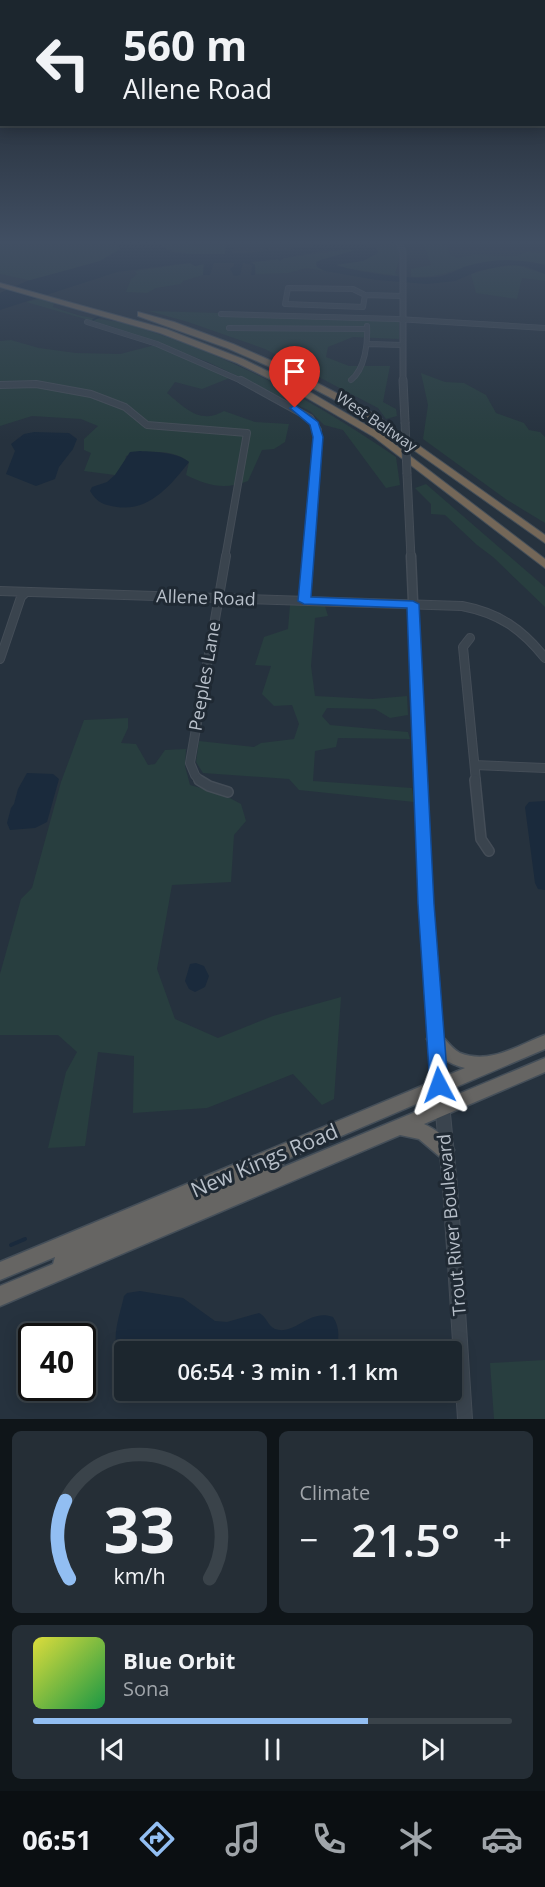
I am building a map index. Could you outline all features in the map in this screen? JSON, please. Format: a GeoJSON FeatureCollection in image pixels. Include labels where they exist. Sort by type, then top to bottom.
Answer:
{"type":"FeatureCollection","features":[{"type":"Feature","properties":{"kind":"highway","name":"West Beltway"},"geometry":{"type":"LineString","coordinates":[[81,307],[187,340],[290,385],[376,435],[545,565]]}},
{"type":"Feature","properties":{"kind":"highway","name":"West Beltway"},"geometry":{"type":"LineString","coordinates":[[115,307],[219,341],[324,389],[370,415],[542,537]]}},
{"type":"Feature","properties":{"kind":"highway"},"geometry":{"type":"LineString","coordinates":[[475,512],[545,576]]}},
{"type":"Feature","properties":{"kind":"highway"},"geometry":{"type":"LineString","coordinates":[[435,1039],[444,1052],[455,1059],[492,1064]]}},
{"type":"Feature","properties":{"kind":"highway","name":"New Kings Road"},"geometry":{"type":"LineString","coordinates":[[0,1271],[545,1042]]}},
{"type":"Feature","properties":{"kind":"highway","name":"New Kings Road"},"geometry":{"type":"LineString","coordinates":[[0,1296],[545,1065]]}},
{"type":"Feature","properties":{"kind":"highway"},"geometry":{"type":"LineString","coordinates":[[399,1127],[416,1128],[427,1132],[435,1137],[445,1150]]}},
{"type":"Feature","properties":{"kind":"highway"},"geometry":{"type":"LineString","coordinates":[[159,1228],[166,1213],[248,1179],[300,1144]]}},
{"type":"Feature","properties":{"kind":"highway"},"geometry":{"type":"LineString","coordinates":[[31,1283],[91,1244],[139,1224],[146,1218],[151,1207]]}},
{"type":"Feature","properties":{"kind":"street","name":"Trout River Boulevard"},"geometry":{"type":"LineString","coordinates":[[403,307],[407,474],[426,904],[435,1039],[450,1186],[465,1419]]}},
{"type":"Feature","properties":{"kind":"street"},"geometry":{"type":"LineString","coordinates":[[221,314],[402,320],[544,328],[545,320]]}},
{"type":"Feature","properties":{"kind":"street"},"geometry":{"type":"LineString","coordinates":[[351,380],[356,376],[368,344],[367,321]]}},
{"type":"Feature","properties":{"kind":"street"},"geometry":{"type":"LineString","coordinates":[[87,322],[157,344],[217,368],[295,408],[314,424],[318,437],[304,601]]}},
{"type":"Feature","properties":{"kind":"street"},"geometry":{"type":"LineString","coordinates":[[229,328],[367,329]]}},
{"type":"Feature","properties":{"kind":"street"},"geometry":{"type":"LineString","coordinates":[[368,344],[402,345]]}},
{"type":"Feature","properties":{"kind":"street","name":"Peeples Lane"},"geometry":{"type":"LineString","coordinates":[[0,385],[36,384],[91,394],[125,407],[144,426],[247,433],[190,763],[193,776],[199,781],[228,792]]}},
{"type":"Feature","properties":{"kind":"street","name":"Allene Road"},"geometry":{"type":"LineString","coordinates":[[0,591],[462,606],[494,614],[512,622],[526,633],[545,658]]}},
{"type":"Feature","properties":{"kind":"street"},"geometry":{"type":"LineString","coordinates":[[0,659],[21,597],[26,592]]}},
{"type":"Feature","properties":{"kind":"street"},"geometry":{"type":"LineString","coordinates":[[470,638],[463,646],[481,839],[489,851]]}},
{"type":"Feature","properties":{"kind":"street"},"geometry":{"type":"LineString","coordinates":[[475,765],[545,768]]}},
{"type":"Feature","properties":{"kind":"green space"},"geometry":{"type":"Polygon","coordinates":[[[44,307],[54,307],[87,317],[119,322],[160,335],[196,348],[265,379],[331,415],[396,457],[400,485],[386,488],[343,430],[324,425],[310,411],[208,362],[113,327],[44,307]]]}},
{"type":"Feature","properties":{"kind":"green space"},"geometry":{"type":"Polygon","coordinates":[[[149,311],[399,318],[399,339],[353,337],[328,347],[326,357],[349,366],[390,366],[383,402],[396,409],[397,416],[386,419],[378,408],[265,349],[149,311]]]}},
{"type":"Feature","properties":{"kind":"green space"},"geometry":{"type":"Polygon","coordinates":[[[11,340],[39,348],[76,353],[120,354],[155,345],[232,377],[202,389],[175,382],[167,393],[187,409],[200,415],[215,415],[224,411],[255,422],[289,424],[285,442],[274,449],[262,450],[248,481],[240,484],[217,486],[194,479],[186,475],[189,462],[175,455],[159,452],[126,456],[125,463],[115,475],[84,471],[91,453],[84,450],[84,439],[98,426],[81,419],[32,416],[0,426],[0,341],[11,340]]]}},
{"type":"Feature","properties":{"kind":"green space"},"geometry":{"type":"Polygon","coordinates":[[[421,373],[445,382],[464,383],[486,395],[496,413],[524,423],[529,430],[540,432],[545,437],[545,523],[507,500],[423,439],[428,405],[421,373]]]}},
{"type":"Feature","properties":{"kind":"green space"},"geometry":{"type":"Polygon","coordinates":[[[426,484],[545,587],[545,607],[445,515],[431,514],[431,504],[415,488],[426,484]]]}},
{"type":"Feature","properties":{"kind":"green space"},"geometry":{"type":"Polygon","coordinates":[[[290,605],[325,606],[328,616],[315,618],[311,666],[315,696],[372,699],[407,696],[408,715],[390,718],[375,709],[327,708],[322,716],[330,725],[408,732],[410,739],[338,738],[336,747],[315,751],[313,781],[412,788],[414,802],[299,790],[289,779],[203,773],[196,762],[199,741],[254,747],[261,743],[294,739],[299,724],[292,705],[274,706],[262,694],[271,666],[255,665],[264,637],[288,629],[290,605]]]}},
{"type":"Feature","properties":{"kind":"green space"},"geometry":{"type":"Polygon","coordinates":[[[128,718],[128,728],[121,743],[136,744],[148,765],[155,764],[165,750],[186,749],[185,766],[190,785],[222,794],[241,804],[246,821],[234,835],[231,882],[172,885],[157,969],[175,1019],[218,1038],[273,1016],[341,997],[334,1099],[322,1105],[293,1074],[207,1108],[133,1113],[134,1056],[98,1052],[85,1146],[48,1148],[66,1072],[77,1052],[58,1035],[0,1035],[0,974],[21,899],[32,888],[61,782],[84,720],[128,718]]]}},
{"type":"Feature","properties":{"kind":"green space"},"geometry":{"type":"Polygon","coordinates":[[[545,1360],[545,1419],[494,1419],[490,1363],[545,1360]]]}},
{"type":"Feature","properties":{"kind":"water"},"geometry":{"type":"Polygon","coordinates":[[[69,433],[77,439],[73,449],[59,467],[55,479],[36,486],[6,474],[15,451],[11,444],[24,434],[69,433]]]}},
{"type":"Feature","properties":{"kind":"water"},"geometry":{"type":"Polygon","coordinates":[[[130,452],[172,454],[189,462],[167,488],[149,501],[129,507],[117,507],[98,501],[90,491],[92,487],[107,482],[115,475],[130,452]]]}},
{"type":"Feature","properties":{"kind":"water"},"geometry":{"type":"Polygon","coordinates":[[[27,773],[53,774],[59,779],[47,822],[35,828],[10,830],[7,823],[11,808],[27,773]]]}},
{"type":"Feature","properties":{"kind":"water"},"geometry":{"type":"Polygon","coordinates":[[[545,801],[545,890],[538,889],[535,883],[525,807],[529,802],[545,801]]]}},
{"type":"Feature","properties":{"kind":"water"},"geometry":{"type":"Polygon","coordinates":[[[196,963],[204,966],[209,976],[205,987],[195,992],[189,989],[185,981],[190,964],[196,963]]]}},
{"type":"Feature","properties":{"kind":"water"},"geometry":{"type":"Polygon","coordinates":[[[140,1291],[183,1298],[215,1321],[227,1322],[259,1313],[273,1328],[282,1330],[317,1316],[333,1317],[338,1330],[337,1341],[116,1341],[118,1319],[124,1296],[127,1293],[140,1291]]]}},
{"type":"Feature","properties":{"kind":"waterway"},"geometry":{"type":"LineString","coordinates":[[93,320],[99,317]]}},
{"type":"Feature","properties":{"kind":"waterway"},"geometry":{"type":"LineString","coordinates":[[11,1245],[25,1239]]}},
{"type":"Feature","properties":{"kind":"route"},"geometry":{"type":"LineString","coordinates":[[295,408],[310,418],[318,430],[304,601],[413,604],[426,904],[439,1085]]}}]}
